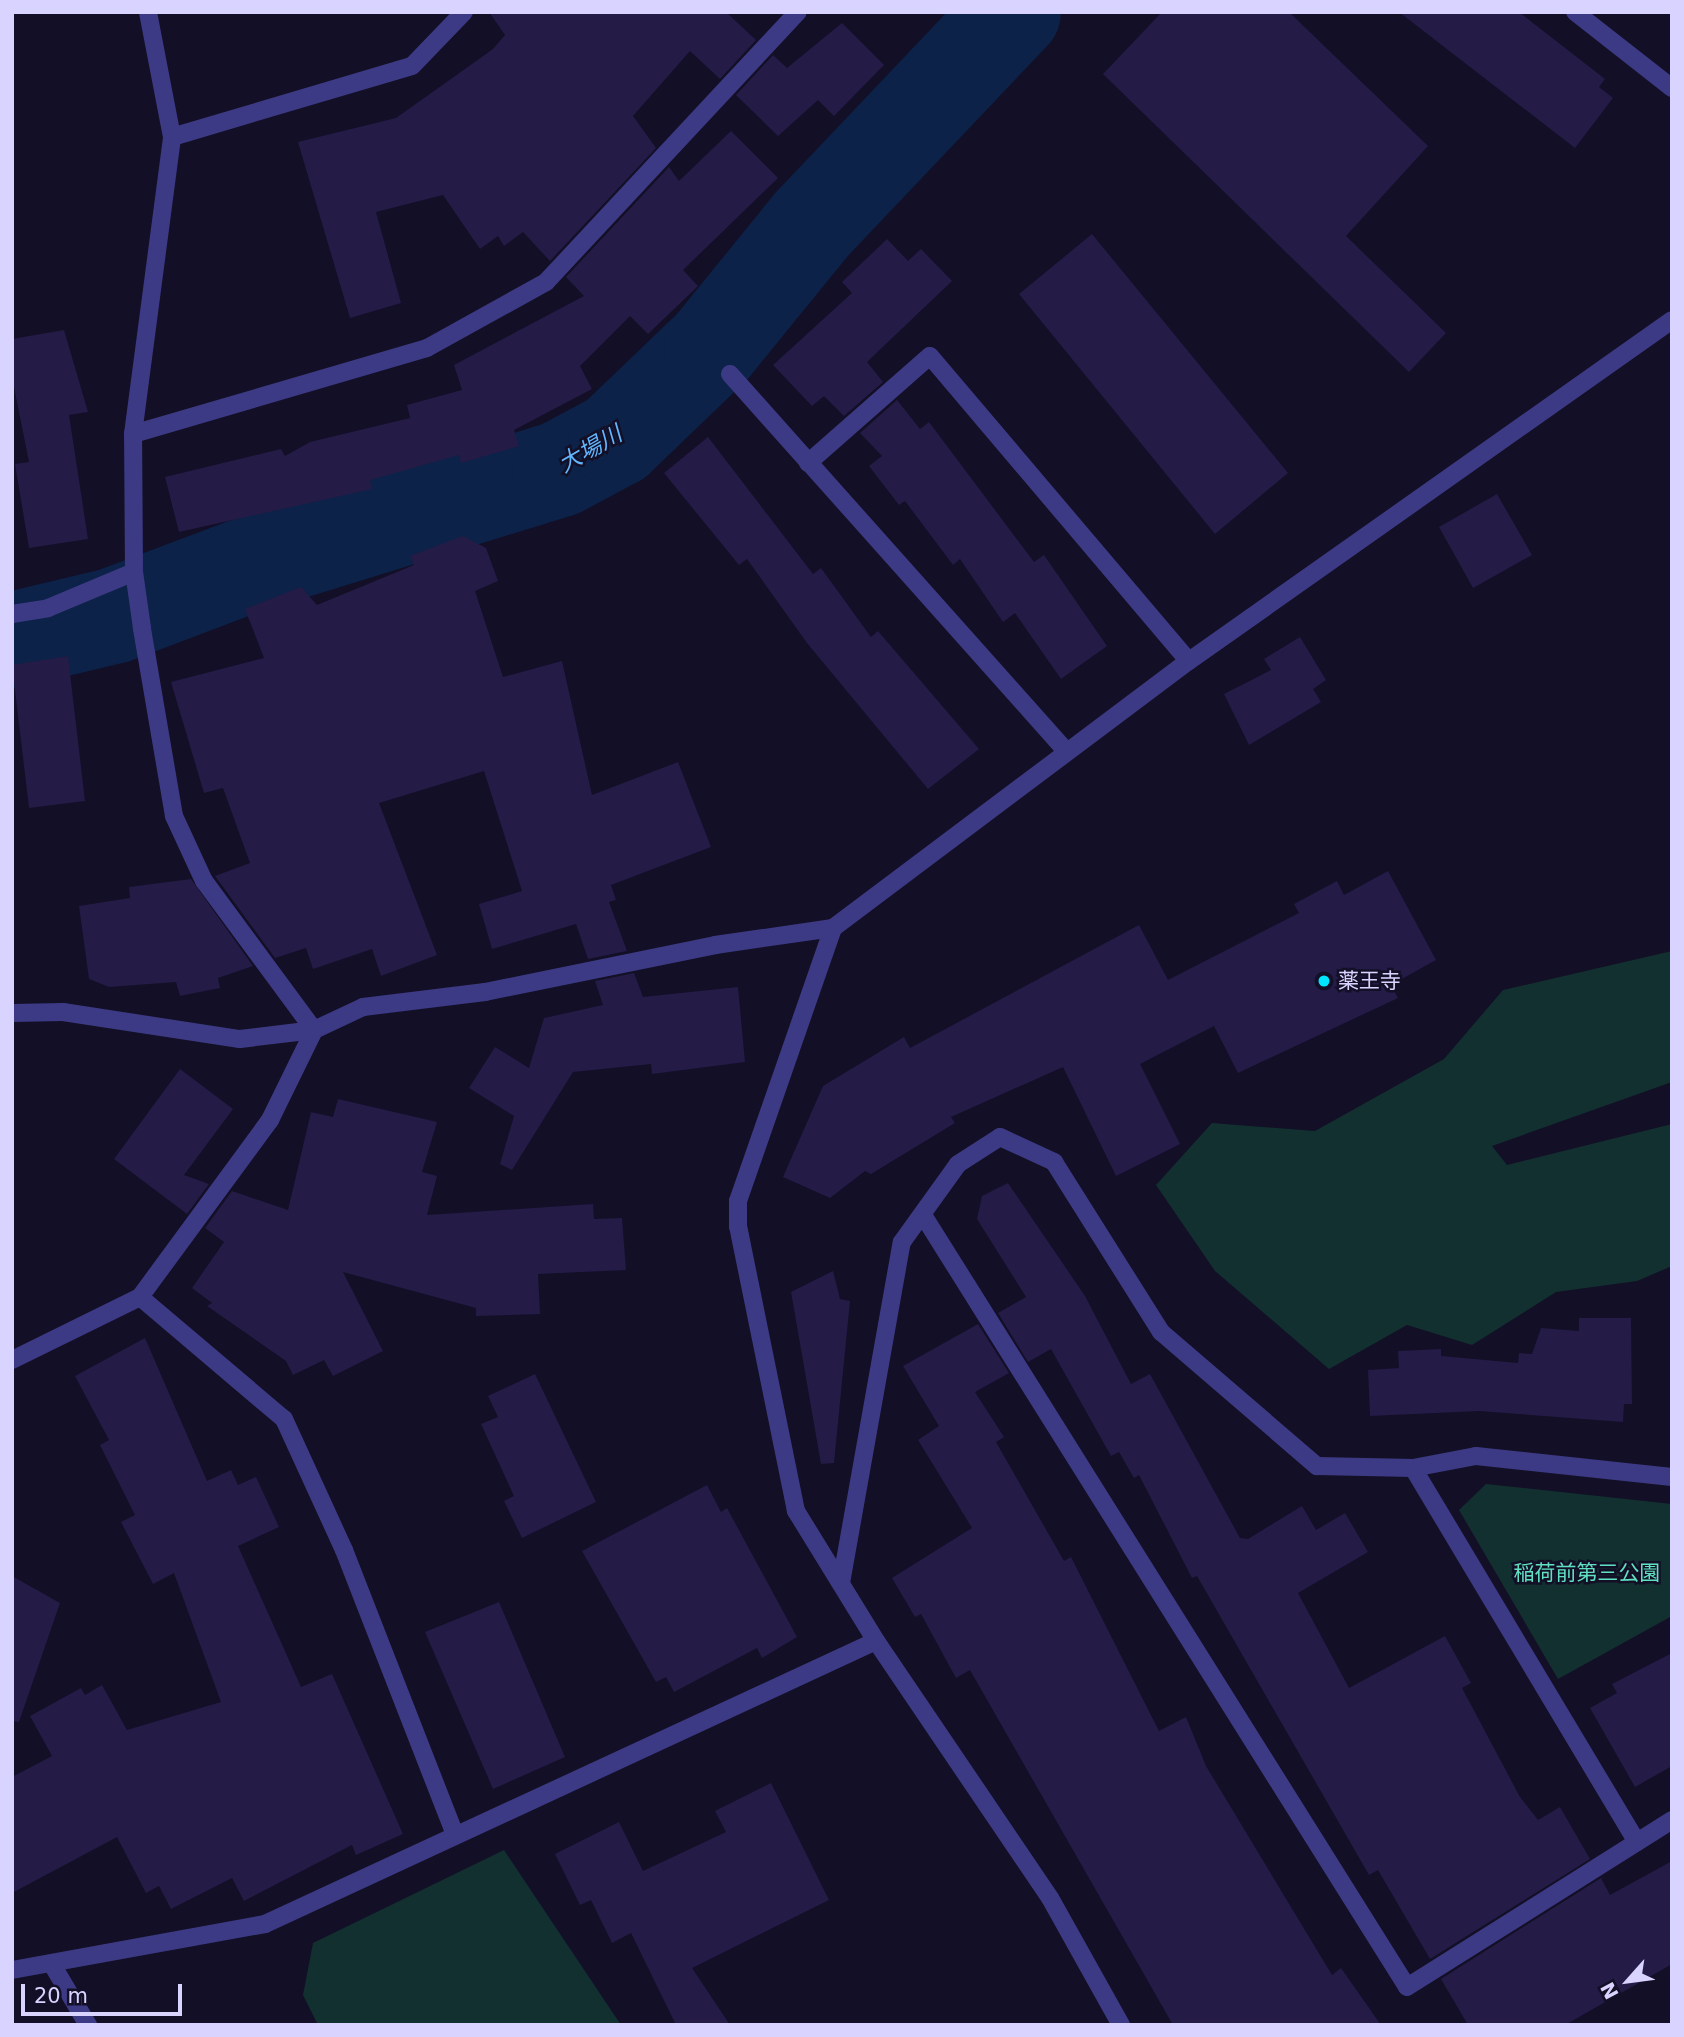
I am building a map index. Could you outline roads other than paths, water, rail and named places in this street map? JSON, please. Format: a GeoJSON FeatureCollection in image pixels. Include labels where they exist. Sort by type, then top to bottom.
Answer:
{"type":"FeatureCollection","features":[{"type":"Feature","properties":{"kind":"street"},"geometry":{"type":"LineString","coordinates":[[148,12],[172,137],[134,434],[134,572],[174,816],[204,881],[314,1030]]}},
{"type":"Feature","properties":{"kind":"street"},"geometry":{"type":"LineString","coordinates":[[172,137],[412,66],[464,12]]}},
{"type":"Feature","properties":{"kind":"street"},"geometry":{"type":"LineString","coordinates":[[134,434],[427,348],[546,282],[799,12]]}},
{"type":"Feature","properties":{"kind":"street"},"geometry":{"type":"LineString","coordinates":[[1575,12],[1672,88]]}},
{"type":"Feature","properties":{"kind":"street"},"geometry":{"type":"LineString","coordinates":[[12,1013],[63,1012],[240,1039],[314,1030],[363,1007],[485,992],[833,928],[1189,661],[1672,320]]}},
{"type":"Feature","properties":{"kind":"street"},"geometry":{"type":"LineString","coordinates":[[808,463],[930,356],[1189,661]]}},
{"type":"Feature","properties":{"kind":"street"},"geometry":{"type":"LineString","coordinates":[[730,374],[1067,752]]}},
{"type":"Feature","properties":{"kind":"street"},"geometry":{"type":"LineString","coordinates":[[12,614],[48,608],[134,572]]}},
{"type":"Feature","properties":{"kind":"street"},"geometry":{"type":"LineString","coordinates":[[833,928],[738,1200],[738,1227],[796,1511],[876,1642],[1050,1898],[1121,2025]]}},
{"type":"Feature","properties":{"kind":"street"},"geometry":{"type":"LineString","coordinates":[[12,1360],[140,1297],[270,1120],[314,1030]]}},
{"type":"Feature","properties":{"kind":"street"},"geometry":{"type":"LineString","coordinates":[[841,1583],[902,1242],[958,1164],[1000,1137],[1033,1147],[1054,1162],[1160,1332],[1317,1466],[1413,1468],[1476,1456],[1672,1477]]}},
{"type":"Feature","properties":{"kind":"street"},"geometry":{"type":"LineString","coordinates":[[923,1215],[1407,1987],[1672,1820]]}},
{"type":"Feature","properties":{"kind":"street"},"geometry":{"type":"LineString","coordinates":[[140,1297],[284,1419],[344,1550],[455,1836]]}},
{"type":"Feature","properties":{"kind":"street"},"geometry":{"type":"LineString","coordinates":[[1413,1468],[1637,1842]]}},
{"type":"Feature","properties":{"kind":"street"},"geometry":{"type":"LineString","coordinates":[[12,1970],[53,1966],[265,1924],[876,1642]]}},
{"type":"Feature","properties":{"kind":"street"},"geometry":{"type":"LineString","coordinates":[[53,1966],[88,2025]]}},
{"type":"Feature","properties":{"kind":"waterway","name":"大場川"},"geometry":{"type":"LineString","coordinates":[[12,640],[113,616],[243,567],[560,469],[616,439],[712,347],[812,224],[1013,12]]}},
{"type":"Feature","properties":{"kind":"place","name":"薬王寺"},"geometry":{"type":"Point","coordinates":[1324,981]}},
{"type":"Feature","properties":{"kind":"park label","name":"稲荷前第三公園"},"geometry":{"type":"Point","coordinates":[1587,1573]}}]}
